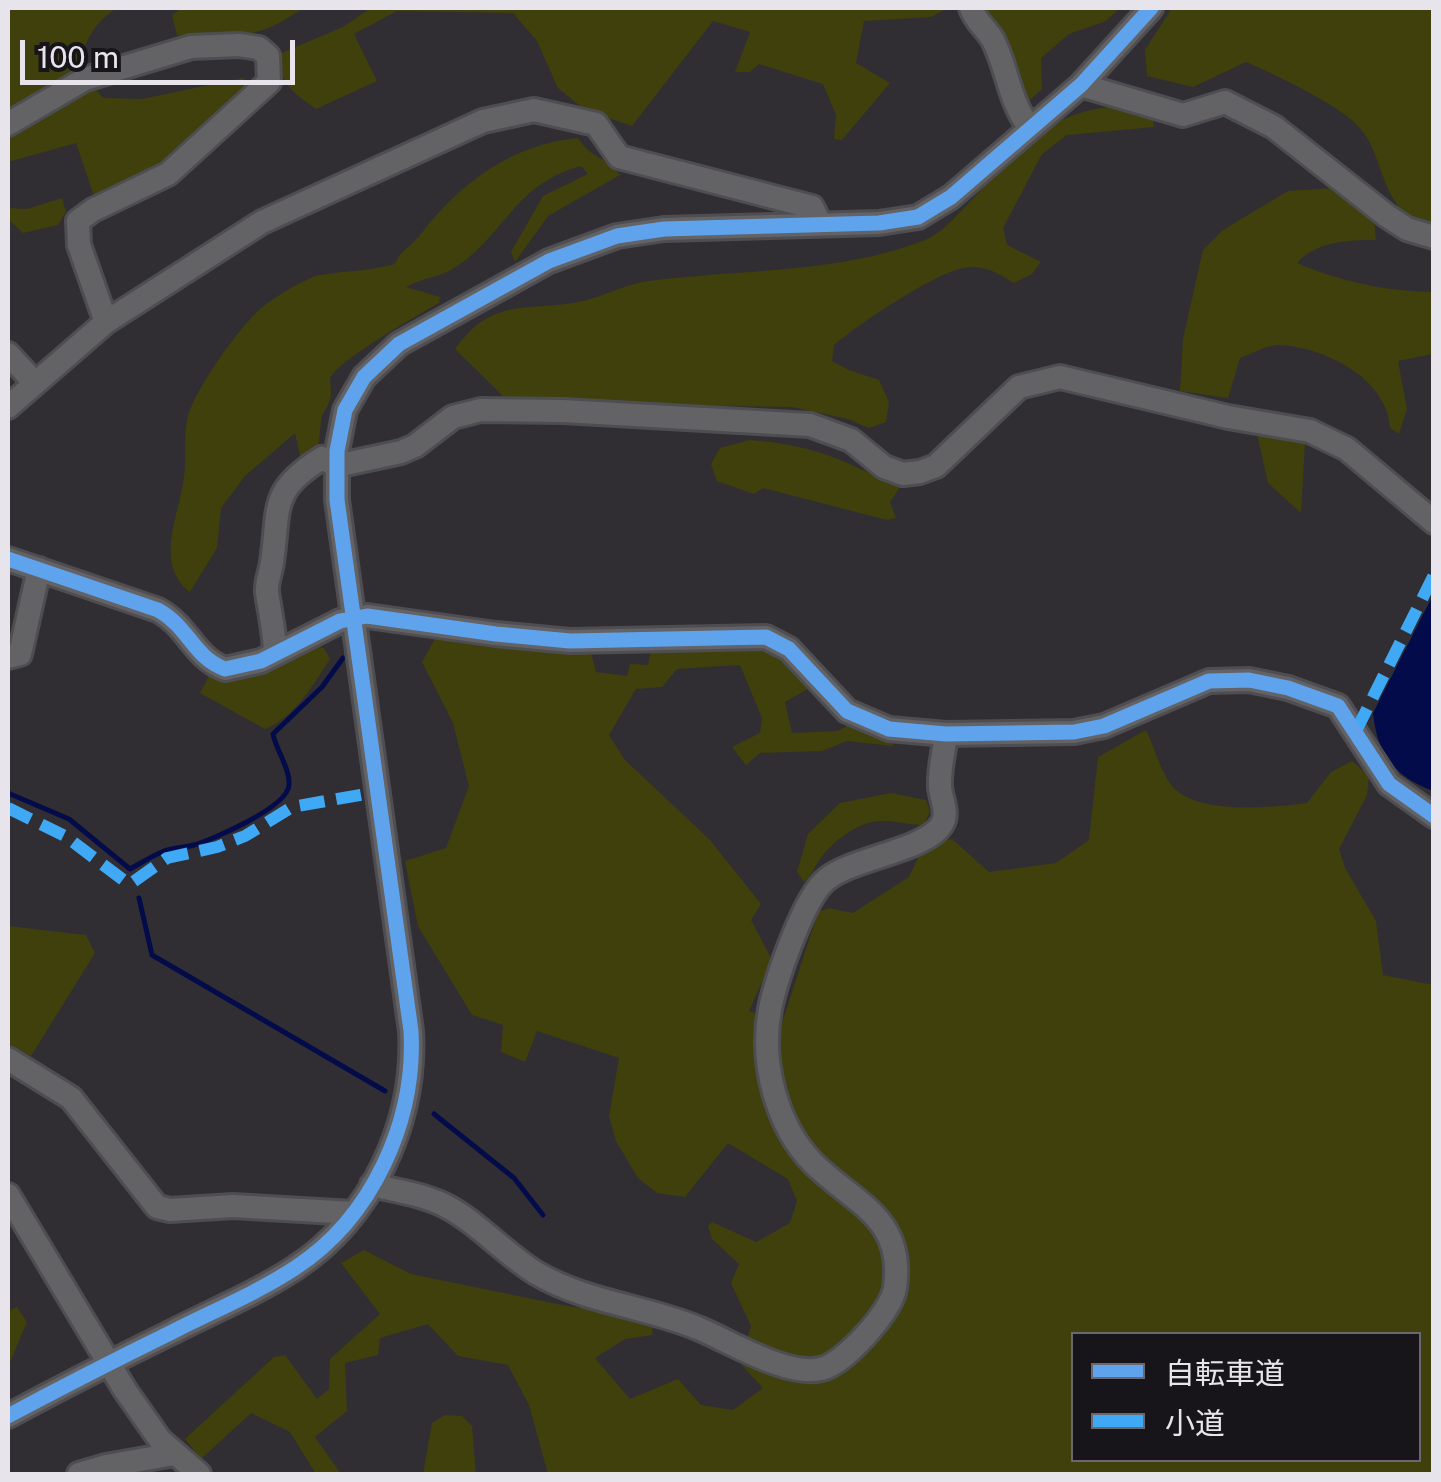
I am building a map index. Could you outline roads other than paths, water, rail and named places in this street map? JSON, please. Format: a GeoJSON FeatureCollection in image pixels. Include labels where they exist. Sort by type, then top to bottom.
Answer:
{"type":"FeatureCollection","features":[{"type":"Feature","properties":{"kind":"street"},"geometry":{"type":"LineString","coordinates":[[971,8],[992,40],[1019,115],[1030,128]]}},
{"type":"Feature","properties":{"kind":"street"},"geometry":{"type":"LineString","coordinates":[[8,1416],[294,1269],[314,1255],[352,1213],[386,1164],[400,1123],[412,1056],[352,617],[336,466],[345,410],[364,378],[379,361],[411,338],[549,262],[594,243],[639,232],[879,224],[918,218],[951,197],[1082,85],[1143,10]]}},
{"type":"Feature","properties":{"kind":"street"},"geometry":{"type":"LineString","coordinates":[[8,124],[85,79],[191,46],[240,44],[258,48],[268,56],[268,82],[168,174],[78,221],[79,245],[106,322]]}},
{"type":"Feature","properties":{"kind":"street"},"geometry":{"type":"LineString","coordinates":[[1082,85],[1183,115],[1225,102],[1274,127],[1388,216],[1407,228],[1434,237]]}},
{"type":"Feature","properties":{"kind":"street"},"geometry":{"type":"LineString","coordinates":[[8,407],[106,322],[262,222],[483,120],[534,110],[596,124],[619,157],[812,207],[820,223]]}},
{"type":"Feature","properties":{"kind":"street"},"geometry":{"type":"LineString","coordinates":[[8,354],[34,382]]}},
{"type":"Feature","properties":{"kind":"street"},"geometry":{"type":"LineString","coordinates":[[274,654],[275,628],[266,589],[279,495],[298,473],[322,458],[336,466],[400,452],[415,446],[453,417],[480,410],[563,411],[810,426],[851,440],[884,467],[904,474],[936,466],[1019,387],[1060,377],[1228,417],[1310,431],[1347,449],[1434,522]]}},
{"type":"Feature","properties":{"kind":"street"},"geometry":{"type":"LineString","coordinates":[[8,560],[158,610],[178,622],[202,656],[225,669],[261,661],[352,617],[367,616],[570,641],[766,638],[789,649],[847,712],[889,729],[946,734],[1074,732],[1104,726],[1208,681],[1250,680],[1288,688],[1338,706],[1388,784],[1434,816]]}},
{"type":"Feature","properties":{"kind":"street"},"geometry":{"type":"LineString","coordinates":[[8,657],[20,654],[38,569]]}},
{"type":"Feature","properties":{"kind":"street"},"geometry":{"type":"LineString","coordinates":[[372,1186],[425,1197],[450,1208],[533,1271],[593,1299],[663,1315],[778,1364],[822,1369],[841,1358],[891,1307],[897,1265],[891,1239],[877,1214],[816,1165],[790,1136],[774,1092],[767,1043],[770,1008],[805,908],[816,889],[843,870],[930,836],[942,824],[945,814],[940,786],[946,734]]}},
{"type":"Feature","properties":{"kind":"street"},"geometry":{"type":"LineString","coordinates":[[8,1059],[71,1098],[157,1206],[170,1210],[274,1206],[352,1213]]}},
{"type":"Feature","properties":{"kind":"street"},"geometry":{"type":"LineString","coordinates":[[8,1196],[151,1428],[174,1454],[200,1474]]}},
{"type":"Feature","properties":{"kind":"street"},"geometry":{"type":"LineString","coordinates":[[78,1474],[174,1454]]}},
{"type":"Feature","properties":{"kind":"waterway"},"geometry":{"type":"LineString","coordinates":[[8,793],[69,819],[130,869],[164,851],[204,842],[249,821],[285,794],[289,779],[273,734],[322,687],[343,658]]}},
{"type":"Feature","properties":{"kind":"waterway"},"geometry":{"type":"LineString","coordinates":[[139,898],[152,955],[385,1091]]}},
{"type":"Feature","properties":{"kind":"waterway"},"geometry":{"type":"LineString","coordinates":[[434,1114],[514,1178],[543,1215]]}}]}
